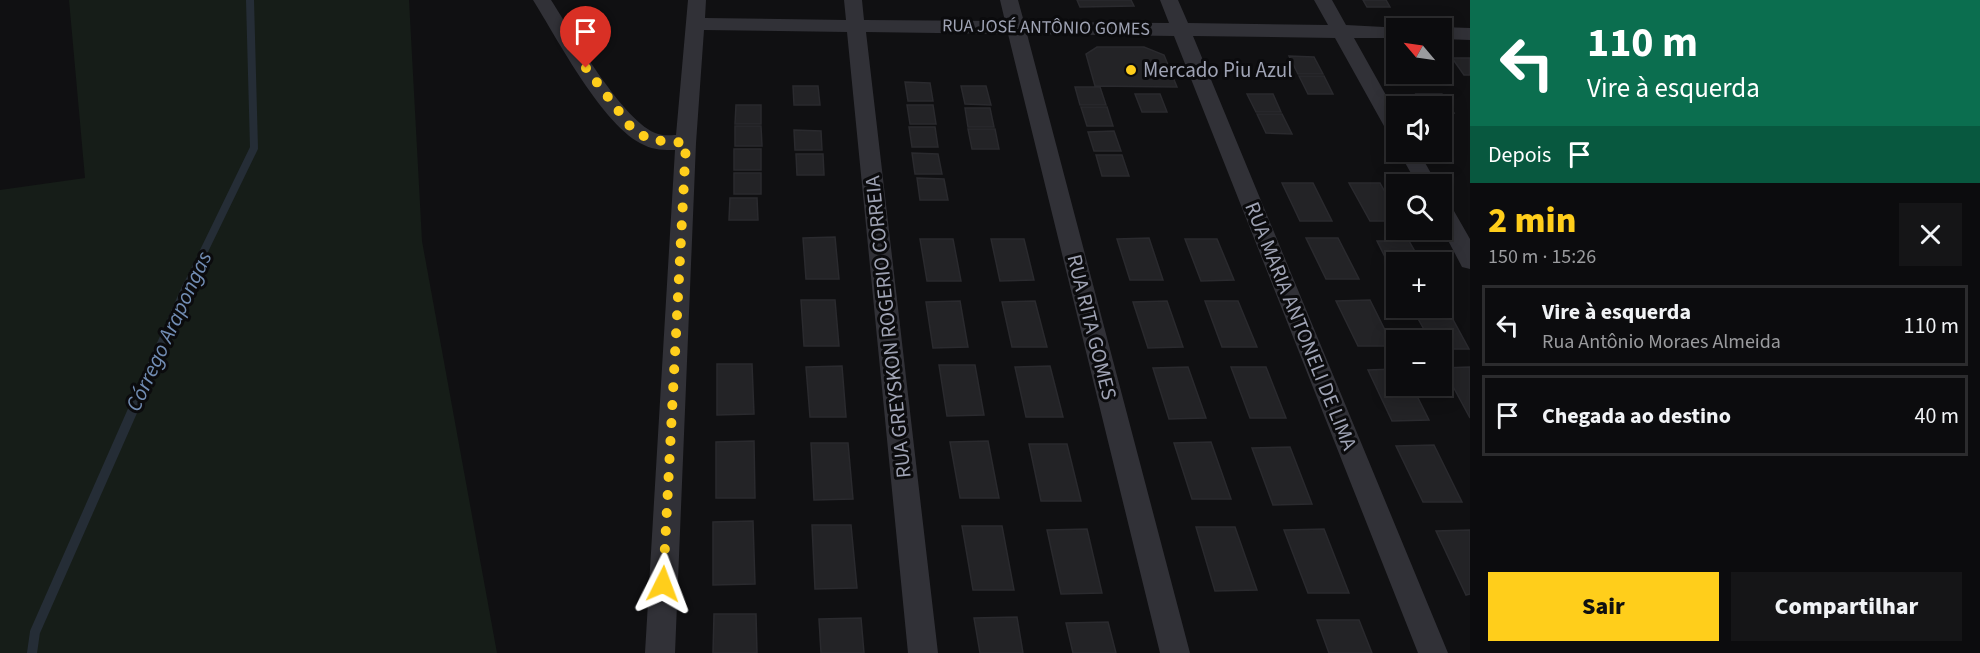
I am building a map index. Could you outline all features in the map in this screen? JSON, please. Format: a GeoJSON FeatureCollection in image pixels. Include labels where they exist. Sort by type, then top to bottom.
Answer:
{"type":"FeatureCollection","features":[{"type":"Feature","properties":{"kind":"street"},"geometry":{"type":"LineString","coordinates":[[542,0],[598,85],[633,130],[651,140],[686,143]]}},
{"type":"Feature","properties":{"kind":"street"},"geometry":{"type":"LineString","coordinates":[[660,653],[686,143],[697,0]]}},
{"type":"Feature","properties":{"kind":"street","name":"RUA GREYSKON ROGERIO CORREIA"},"geometry":{"type":"LineString","coordinates":[[853,0],[923,653]]}},
{"type":"Feature","properties":{"kind":"street","name":"RUA RITA GOMES"},"geometry":{"type":"LineString","coordinates":[[1009,0],[1175,653]]}},
{"type":"Feature","properties":{"kind":"street","name":"RUA MARIA ANTONELI DE LIMA"},"geometry":{"type":"LineString","coordinates":[[1169,0],[1433,653]]}},
{"type":"Feature","properties":{"kind":"street"},"geometry":{"type":"LineString","coordinates":[[1323,0],[1386,112]]}},
{"type":"Feature","properties":{"kind":"street","name":"RUA JOSÉ ANTÔNIO GOMES"},"geometry":{"type":"LineString","coordinates":[[696,24],[1386,32]]}},
{"type":"Feature","properties":{"kind":"street"},"geometry":{"type":"LineString","coordinates":[[1452,33],[1470,34]]}},
{"type":"Feature","properties":{"kind":"street"},"geometry":{"type":"LineString","coordinates":[[1452,228],[1470,260]]}},
{"type":"Feature","properties":{"kind":"shaded area"},"geometry":{"type":"Polygon","coordinates":[[[69,0],[409,0],[422,241],[497,653],[0,653],[0,190],[85,178],[69,0]]]}},
{"type":"Feature","properties":{"kind":"building"},"geometry":{"type":"Polygon","coordinates":[[[1077,0],[1131,0],[1134,6],[1080,7],[1077,0]]]}},
{"type":"Feature","properties":{"kind":"building"},"geometry":{"type":"Polygon","coordinates":[[[1363,0],[1386,0],[1390,7],[1367,7],[1363,0]]]}},
{"type":"Feature","properties":{"kind":"building","name":"Mercado Piu Azul"},"geometry":{"type":"Polygon","coordinates":[[[1097,47],[1144,47],[1164,55],[1177,87],[1095,86],[1086,54],[1097,47]]]}},
{"type":"Feature","properties":{"kind":"building"},"geometry":{"type":"Polygon","coordinates":[[[1289,56],[1314,57],[1323,74],[1298,74],[1289,56]]]}},
{"type":"Feature","properties":{"kind":"building"},"geometry":{"type":"Polygon","coordinates":[[[1452,58],[1470,58],[1470,75],[1464,75],[1452,58]]]}},
{"type":"Feature","properties":{"kind":"building"},"geometry":{"type":"Polygon","coordinates":[[[1299,76],[1324,76],[1333,94],[1308,94],[1299,76]]]}},
{"type":"Feature","properties":{"kind":"building"},"geometry":{"type":"Polygon","coordinates":[[[905,82],[930,83],[933,101],[908,101],[905,82]]]}},
{"type":"Feature","properties":{"kind":"building"},"geometry":{"type":"Polygon","coordinates":[[[793,86],[818,86],[820,105],[794,105],[793,86]]]}},
{"type":"Feature","properties":{"kind":"building"},"geometry":{"type":"Polygon","coordinates":[[[961,86],[986,86],[991,105],[965,104],[961,86]]]}},
{"type":"Feature","properties":{"kind":"building"},"geometry":{"type":"Polygon","coordinates":[[[1075,87],[1100,87],[1106,105],[1080,105],[1075,87]]]}},
{"type":"Feature","properties":{"kind":"building"},"geometry":{"type":"Polygon","coordinates":[[[1135,94],[1160,94],[1167,112],[1142,112],[1135,94]]]}},
{"type":"Feature","properties":{"kind":"building"},"geometry":{"type":"Polygon","coordinates":[[[1247,94],[1273,94],[1281,112],[1256,112],[1247,94]]]}},
{"type":"Feature","properties":{"kind":"building"},"geometry":{"type":"Polygon","coordinates":[[[1416,94],[1442,94],[1443,96],[1417,96],[1416,94]]]}},
{"type":"Feature","properties":{"kind":"building"},"geometry":{"type":"Polygon","coordinates":[[[736,105],[761,105],[761,124],[735,124],[736,105]]]}},
{"type":"Feature","properties":{"kind":"building"},"geometry":{"type":"Polygon","coordinates":[[[907,105],[933,105],[936,124],[910,124],[907,105]]]}},
{"type":"Feature","properties":{"kind":"building"},"geometry":{"type":"Polygon","coordinates":[[[1081,107],[1107,107],[1113,126],[1087,126],[1081,107]]]}},
{"type":"Feature","properties":{"kind":"building"},"geometry":{"type":"Polygon","coordinates":[[[965,108],[990,108],[994,127],[968,127],[965,108]]]}},
{"type":"Feature","properties":{"kind":"building"},"geometry":{"type":"Polygon","coordinates":[[[1257,114],[1282,114],[1292,134],[1266,133],[1257,114]]]}},
{"type":"Feature","properties":{"kind":"building"},"geometry":{"type":"Polygon","coordinates":[[[735,126],[761,126],[762,146],[735,146],[735,126]]]}},
{"type":"Feature","properties":{"kind":"building"},"geometry":{"type":"Polygon","coordinates":[[[909,127],[935,127],[938,147],[912,147],[909,127]]]}},
{"type":"Feature","properties":{"kind":"building"},"geometry":{"type":"Polygon","coordinates":[[[968,129],[995,129],[999,149],[972,149],[968,129]]]}},
{"type":"Feature","properties":{"kind":"building"},"geometry":{"type":"Polygon","coordinates":[[[794,130],[821,131],[822,150],[795,150],[794,130]]]}},
{"type":"Feature","properties":{"kind":"building"},"geometry":{"type":"Polygon","coordinates":[[[1114,131],[1121,151],[1094,151],[1088,132],[1114,131]]]}},
{"type":"Feature","properties":{"kind":"building"},"geometry":{"type":"Polygon","coordinates":[[[734,149],[761,149],[761,170],[734,170],[734,149]]]}},
{"type":"Feature","properties":{"kind":"building"},"geometry":{"type":"Polygon","coordinates":[[[912,153],[938,154],[942,174],[915,174],[912,153]]]}},
{"type":"Feature","properties":{"kind":"building"},"geometry":{"type":"Polygon","coordinates":[[[796,154],[823,154],[824,175],[797,175],[796,154]]]}},
{"type":"Feature","properties":{"kind":"building"},"geometry":{"type":"Polygon","coordinates":[[[1096,155],[1122,155],[1129,176],[1102,176],[1096,155]]]}},
{"type":"Feature","properties":{"kind":"building"},"geometry":{"type":"Polygon","coordinates":[[[734,173],[761,173],[761,194],[734,194],[734,173]]]}},
{"type":"Feature","properties":{"kind":"building"},"geometry":{"type":"Polygon","coordinates":[[[917,178],[944,179],[948,200],[920,200],[917,178]]]}},
{"type":"Feature","properties":{"kind":"building"},"geometry":{"type":"Polygon","coordinates":[[[1282,183],[1313,183],[1332,221],[1300,221],[1282,183]]]}},
{"type":"Feature","properties":{"kind":"building"},"geometry":{"type":"Polygon","coordinates":[[[1349,183],[1380,183],[1386,194],[1386,221],[1370,221],[1349,183]]]}},
{"type":"Feature","properties":{"kind":"building"},"geometry":{"type":"Polygon","coordinates":[[[730,198],[757,198],[758,220],[729,220],[730,198]]]}},
{"type":"Feature","properties":{"kind":"building"},"geometry":{"type":"Polygon","coordinates":[[[835,237],[839,279],[806,279],[803,238],[835,237]]]}},
{"type":"Feature","properties":{"kind":"building"},"geometry":{"type":"Polygon","coordinates":[[[1149,238],[1163,280],[1130,280],[1117,239],[1149,238]]]}},
{"type":"Feature","properties":{"kind":"building"},"geometry":{"type":"Polygon","coordinates":[[[1306,238],[1338,238],[1359,279],[1326,279],[1306,238]]]}},
{"type":"Feature","properties":{"kind":"building"},"geometry":{"type":"Polygon","coordinates":[[[920,239],[953,239],[961,281],[927,281],[920,239]]]}},
{"type":"Feature","properties":{"kind":"building"},"geometry":{"type":"Polygon","coordinates":[[[991,239],[1024,239],[1034,280],[1000,281],[991,239]]]}},
{"type":"Feature","properties":{"kind":"building"},"geometry":{"type":"Polygon","coordinates":[[[1185,239],[1217,239],[1234,280],[1201,281],[1185,239]]]}},
{"type":"Feature","properties":{"kind":"building"},"geometry":{"type":"Polygon","coordinates":[[[1377,241],[1409,241],[1415,252],[1386,252],[1386,259],[1377,241]]]}},
{"type":"Feature","properties":{"kind":"building"},"geometry":{"type":"Polygon","coordinates":[[[801,300],[835,300],[839,346],[804,346],[801,300]]]}},
{"type":"Feature","properties":{"kind":"building"},"geometry":{"type":"Polygon","coordinates":[[[1370,300],[1386,332],[1386,346],[1358,346],[1336,301],[1370,300]]]}},
{"type":"Feature","properties":{"kind":"building"},"geometry":{"type":"Polygon","coordinates":[[[960,301],[968,347],[933,348],[926,302],[960,301]]]}},
{"type":"Feature","properties":{"kind":"building"},"geometry":{"type":"Polygon","coordinates":[[[1035,301],[1047,347],[1012,347],[1002,302],[1035,301]]]}},
{"type":"Feature","properties":{"kind":"building"},"geometry":{"type":"Polygon","coordinates":[[[1167,301],[1183,347],[1148,348],[1133,302],[1167,301]]]}},
{"type":"Feature","properties":{"kind":"building"},"geometry":{"type":"Polygon","coordinates":[[[1205,301],[1238,301],[1257,347],[1222,347],[1205,301]]]}},
{"type":"Feature","properties":{"kind":"building"},"geometry":{"type":"Polygon","coordinates":[[[1418,318],[1452,318],[1469,349],[1452,349],[1452,330],[1424,330],[1418,318]]]}},
{"type":"Feature","properties":{"kind":"building"},"geometry":{"type":"Polygon","coordinates":[[[717,364],[752,364],[754,414],[717,415],[717,364]]]}},
{"type":"Feature","properties":{"kind":"building"},"geometry":{"type":"Polygon","coordinates":[[[939,365],[975,365],[984,415],[947,416],[939,365]]]}},
{"type":"Feature","properties":{"kind":"building"},"geometry":{"type":"Polygon","coordinates":[[[842,366],[846,417],[810,417],[806,367],[842,366]]]}},
{"type":"Feature","properties":{"kind":"building"},"geometry":{"type":"Polygon","coordinates":[[[1050,366],[1063,417],[1026,417],[1015,367],[1050,366]]]}},
{"type":"Feature","properties":{"kind":"building"},"geometry":{"type":"Polygon","coordinates":[[[1188,367],[1206,418],[1169,419],[1153,368],[1188,367]]]}},
{"type":"Feature","properties":{"kind":"building"},"geometry":{"type":"Polygon","coordinates":[[[1231,367],[1266,367],[1286,418],[1250,418],[1231,367]]]}},
{"type":"Feature","properties":{"kind":"building"},"geometry":{"type":"Polygon","coordinates":[[[1470,367],[1470,418],[1452,385],[1452,368],[1470,367]]]}},
{"type":"Feature","properties":{"kind":"building"},"geometry":{"type":"Polygon","coordinates":[[[1386,369],[1386,396],[1417,396],[1429,420],[1392,421],[1368,370],[1386,369]]]}},
{"type":"Feature","properties":{"kind":"building"},"geometry":{"type":"Polygon","coordinates":[[[754,441],[755,498],[716,498],[716,442],[754,441]]]}},
{"type":"Feature","properties":{"kind":"building"},"geometry":{"type":"Polygon","coordinates":[[[988,441],[999,498],[960,498],[950,442],[988,441]]]}},
{"type":"Feature","properties":{"kind":"building"},"geometry":{"type":"Polygon","coordinates":[[[1211,442],[1231,499],[1192,499],[1174,443],[1211,442]]]}},
{"type":"Feature","properties":{"kind":"building"},"geometry":{"type":"Polygon","coordinates":[[[811,443],[848,443],[853,499],[814,500],[811,443]]]}},
{"type":"Feature","properties":{"kind":"building"},"geometry":{"type":"Polygon","coordinates":[[[1029,444],[1067,444],[1081,501],[1041,501],[1029,444]]]}},
{"type":"Feature","properties":{"kind":"building"},"geometry":{"type":"Polygon","coordinates":[[[1434,445],[1462,502],[1423,502],[1396,446],[1434,445]]]}},
{"type":"Feature","properties":{"kind":"building"},"geometry":{"type":"Polygon","coordinates":[[[1290,447],[1312,504],[1273,505],[1252,448],[1290,447]]]}},
{"type":"Feature","properties":{"kind":"building"},"geometry":{"type":"Polygon","coordinates":[[[753,521],[755,584],[713,585],[713,522],[753,521]]]}},
{"type":"Feature","properties":{"kind":"building"},"geometry":{"type":"Polygon","coordinates":[[[812,525],[851,525],[857,588],[815,589],[812,525]]]}},
{"type":"Feature","properties":{"kind":"building"},"geometry":{"type":"Polygon","coordinates":[[[962,526],[1002,526],[1014,590],[973,590],[962,526]]]}},
{"type":"Feature","properties":{"kind":"building"},"geometry":{"type":"Polygon","coordinates":[[[1196,527],[1235,527],[1257,590],[1215,591],[1196,527]]]}},
{"type":"Feature","properties":{"kind":"building"},"geometry":{"type":"Polygon","coordinates":[[[1087,529],[1102,593],[1061,594],[1047,530],[1087,529]]]}},
{"type":"Feature","properties":{"kind":"building"},"geometry":{"type":"Polygon","coordinates":[[[1324,529],[1349,593],[1308,593],[1284,530],[1324,529]]]}},
{"type":"Feature","properties":{"kind":"building"},"geometry":{"type":"Polygon","coordinates":[[[1470,530],[1470,594],[1466,595],[1436,531],[1470,530]]]}},
{"type":"Feature","properties":{"kind":"building"},"geometry":{"type":"Polygon","coordinates":[[[714,614],[756,614],[757,653],[713,653],[714,614]]]}},
{"type":"Feature","properties":{"kind":"building"},"geometry":{"type":"Polygon","coordinates":[[[1017,617],[1023,653],[980,653],[974,618],[1017,617]]]}},
{"type":"Feature","properties":{"kind":"building"},"geometry":{"type":"Polygon","coordinates":[[[861,618],[864,653],[821,653],[819,619],[861,618]]]}},
{"type":"Feature","properties":{"kind":"building"},"geometry":{"type":"Polygon","coordinates":[[[1317,620],[1359,620],[1372,653],[1329,653],[1317,620]]]}},
{"type":"Feature","properties":{"kind":"building"},"geometry":{"type":"Polygon","coordinates":[[[1108,622],[1116,653],[1073,653],[1066,623],[1108,622]]]}},
{"type":"Feature","properties":{"kind":"waterway","name":"Córrego Arapongas"},"geometry":{"type":"LineString","coordinates":[[187,286],[254,148],[250,0]]}},
{"type":"Feature","properties":{"kind":"waterway","name":"Córrego Arapongas"},"geometry":{"type":"LineString","coordinates":[[32,653],[35,632],[188,285]]}},
{"type":"Feature","properties":{"kind":"place","name":"Mercado Piu Azul"},"geometry":{"type":"Point","coordinates":[1131,70]}},
{"type":"Feature","properties":{"kind":"route"},"geometry":{"type":"LineString","coordinates":[[586,68],[633,130],[651,140],[686,143],[663,584]]}}]}
